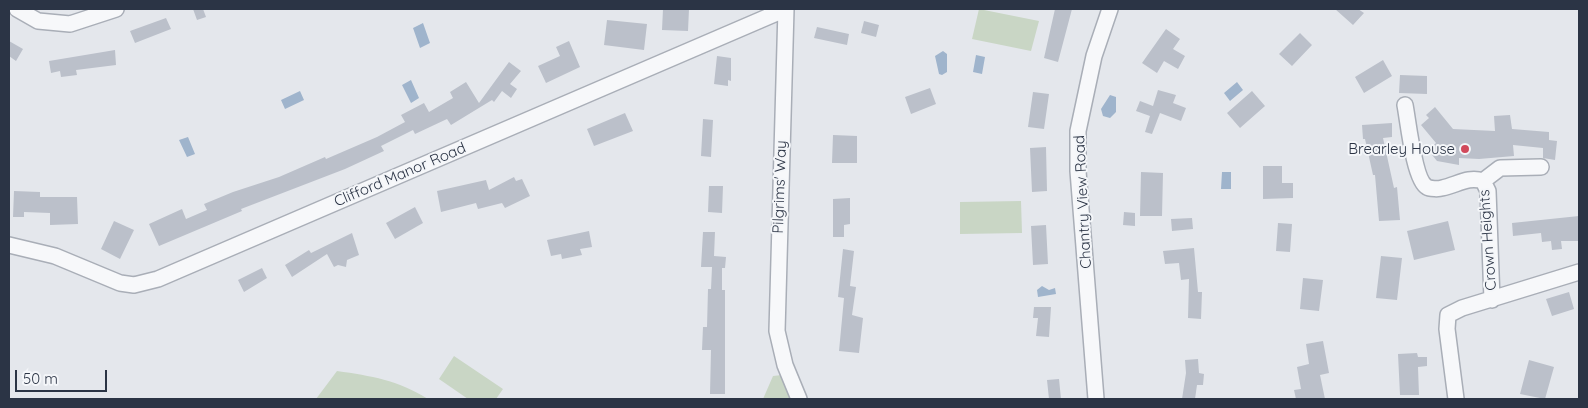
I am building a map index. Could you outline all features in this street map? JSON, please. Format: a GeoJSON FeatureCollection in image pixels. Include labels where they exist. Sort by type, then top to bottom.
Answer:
{"type":"FeatureCollection","features":[{"type":"Feature","properties":{"kind":"street"},"geometry":{"type":"LineString","coordinates":[[17,9],[38,21],[70,24],[116,9]]}},
{"type":"Feature","properties":{"kind":"street","name":"Clifford Manor Road"},"geometry":{"type":"LineString","coordinates":[[9,245],[55,256],[120,283],[134,284],[158,279],[786,9]]}},
{"type":"Feature","properties":{"kind":"street","name":"Pilgrims' Way"},"geometry":{"type":"LineString","coordinates":[[786,9],[777,322],[787,370],[799,399]]}},
{"type":"Feature","properties":{"kind":"street","name":"Chantry View Road"},"geometry":{"type":"LineString","coordinates":[[1096,399],[1078,171],[1078,137],[1094,56],[1110,9]]}},
{"type":"Feature","properties":{"kind":"street","name":"Crown Heights"},"geometry":{"type":"LineString","coordinates":[[1405,105],[1417,169],[1420,180],[1427,187],[1440,188],[1473,178],[1483,181]]}},
{"type":"Feature","properties":{"kind":"street","name":"Crown Heights"},"geometry":{"type":"LineString","coordinates":[[1483,181],[1500,168],[1541,167]]}},
{"type":"Feature","properties":{"kind":"street","name":"Crown Heights"},"geometry":{"type":"LineString","coordinates":[[1483,181],[1488,199],[1492,300]]}},
{"type":"Feature","properties":{"kind":"street"},"geometry":{"type":"LineString","coordinates":[[1456,399],[1447,329],[1448,315],[1462,308],[1579,272]]}},
{"type":"Feature","properties":{"kind":"green space"},"geometry":{"type":"Polygon","coordinates":[[[979,9],[1039,21],[1031,51],[972,39],[979,9]]]}},
{"type":"Feature","properties":{"kind":"green space"},"geometry":{"type":"Polygon","coordinates":[[[1021,201],[1022,233],[960,234],[960,202],[1021,201]]]}},
{"type":"Feature","properties":{"kind":"green space"},"geometry":{"type":"Polygon","coordinates":[[[454,356],[503,389],[496,399],[468,399],[439,379],[454,356]]]}},
{"type":"Feature","properties":{"kind":"green space"},"geometry":{"type":"Polygon","coordinates":[[[337,371],[395,383],[428,399],[316,399],[337,371]]]}},
{"type":"Feature","properties":{"kind":"green space"},"geometry":{"type":"Polygon","coordinates":[[[782,375],[791,399],[763,399],[773,376],[782,375]]]}},
{"type":"Feature","properties":{"kind":"water"},"geometry":{"type":"Polygon","coordinates":[[[423,23],[430,43],[420,48],[413,28],[423,23]]]}},
{"type":"Feature","properties":{"kind":"water"},"geometry":{"type":"Polygon","coordinates":[[[943,51],[947,54],[947,72],[942,75],[939,74],[935,56],[943,51]]]}},
{"type":"Feature","properties":{"kind":"water"},"geometry":{"type":"Polygon","coordinates":[[[976,55],[985,57],[982,74],[973,72],[976,55]]]}},
{"type":"Feature","properties":{"kind":"water"},"geometry":{"type":"Polygon","coordinates":[[[411,80],[419,98],[411,103],[402,85],[411,80]]]}},
{"type":"Feature","properties":{"kind":"water"},"geometry":{"type":"Polygon","coordinates":[[[1237,82],[1243,90],[1230,101],[1224,93],[1237,82]]]}},
{"type":"Feature","properties":{"kind":"water"},"geometry":{"type":"Polygon","coordinates":[[[300,91],[304,100],[285,109],[281,100],[300,91]]]}},
{"type":"Feature","properties":{"kind":"water"},"geometry":{"type":"Polygon","coordinates":[[[1110,95],[1116,97],[1116,112],[1110,118],[1103,116],[1101,109],[1110,95]]]}},
{"type":"Feature","properties":{"kind":"water"},"geometry":{"type":"Polygon","coordinates":[[[188,137],[195,154],[187,157],[179,140],[188,137]]]}},
{"type":"Feature","properties":{"kind":"water"},"geometry":{"type":"Polygon","coordinates":[[[1222,172],[1231,172],[1231,189],[1221,189],[1222,172]]]}},
{"type":"Feature","properties":{"kind":"water"},"geometry":{"type":"Polygon","coordinates":[[[1042,286],[1049,290],[1055,288],[1056,294],[1038,297],[1037,290],[1042,286]]]}},
{"type":"Feature","properties":{"kind":"building"},"geometry":{"type":"Polygon","coordinates":[[[193,9],[203,9],[206,17],[197,20],[193,9]]]}},
{"type":"Feature","properties":{"kind":"building"},"geometry":{"type":"Polygon","coordinates":[[[663,9],[689,9],[688,31],[662,30],[663,9]]]}},
{"type":"Feature","properties":{"kind":"building"},"geometry":{"type":"Polygon","coordinates":[[[1055,9],[1072,9],[1058,62],[1044,58],[1055,9]]]}},
{"type":"Feature","properties":{"kind":"building"},"geometry":{"type":"Polygon","coordinates":[[[1335,9],[1358,9],[1364,13],[1353,25],[1335,9]]]}},
{"type":"Feature","properties":{"kind":"building"},"geometry":{"type":"Polygon","coordinates":[[[166,18],[171,29],[135,43],[130,31],[166,18]]]}},
{"type":"Feature","properties":{"kind":"building"},"geometry":{"type":"Polygon","coordinates":[[[607,20],[647,24],[644,50],[604,45],[607,20]]]}},
{"type":"Feature","properties":{"kind":"building"},"geometry":{"type":"Polygon","coordinates":[[[864,21],[879,25],[876,37],[861,33],[864,21]]]}},
{"type":"Feature","properties":{"kind":"building"},"geometry":{"type":"Polygon","coordinates":[[[817,27],[849,34],[847,45],[814,38],[817,27]]]}},
{"type":"Feature","properties":{"kind":"building"},"geometry":{"type":"Polygon","coordinates":[[[1166,29],[1180,39],[1173,49],[1185,56],[1178,69],[1164,61],[1157,73],[1142,63],[1166,29]]]}},
{"type":"Feature","properties":{"kind":"building"},"geometry":{"type":"Polygon","coordinates":[[[1300,33],[1312,45],[1292,66],[1279,54],[1300,33]]]}},
{"type":"Feature","properties":{"kind":"building"},"geometry":{"type":"Polygon","coordinates":[[[9,41],[23,49],[16,61],[9,56],[9,41]]]}},
{"type":"Feature","properties":{"kind":"building"},"geometry":{"type":"Polygon","coordinates":[[[569,41],[580,67],[546,83],[538,66],[560,56],[556,47],[569,41]]]}},
{"type":"Feature","properties":{"kind":"building"},"geometry":{"type":"Polygon","coordinates":[[[115,50],[116,65],[76,70],[77,75],[61,77],[60,71],[51,73],[49,61],[115,50]]]}},
{"type":"Feature","properties":{"kind":"building"},"geometry":{"type":"Polygon","coordinates":[[[717,56],[731,58],[731,81],[728,80],[728,86],[714,84],[717,56]]]}},
{"type":"Feature","properties":{"kind":"building"},"geometry":{"type":"Polygon","coordinates":[[[1383,60],[1392,76],[1364,93],[1355,77],[1383,60]]]}},
{"type":"Feature","properties":{"kind":"building"},"geometry":{"type":"Polygon","coordinates":[[[509,62],[521,71],[510,84],[517,89],[511,98],[502,91],[494,102],[492,100],[451,125],[447,119],[415,134],[413,130],[381,146],[384,151],[345,169],[241,209],[242,211],[159,246],[149,224],[182,209],[186,219],[207,210],[204,204],[279,177],[325,157],[326,159],[377,137],[405,122],[401,115],[424,103],[429,112],[453,98],[450,92],[466,82],[479,103],[509,62]]]}},
{"type":"Feature","properties":{"kind":"building"},"geometry":{"type":"Polygon","coordinates":[[[1400,75],[1427,76],[1427,94],[1399,93],[1400,75]]]}},
{"type":"Feature","properties":{"kind":"building"},"geometry":{"type":"Polygon","coordinates":[[[930,88],[936,104],[911,114],[905,97],[930,88]]]}},
{"type":"Feature","properties":{"kind":"building"},"geometry":{"type":"Polygon","coordinates":[[[1158,90],[1176,95],[1173,103],[1186,108],[1181,121],[1160,113],[1152,134],[1145,132],[1150,116],[1136,111],[1140,101],[1153,106],[1158,90]]]}},
{"type":"Feature","properties":{"kind":"building"},"geometry":{"type":"Polygon","coordinates":[[[1252,91],[1265,106],[1240,128],[1227,113],[1252,91]]]}},
{"type":"Feature","properties":{"kind":"building"},"geometry":{"type":"Polygon","coordinates":[[[1033,92],[1049,94],[1044,129],[1028,127],[1033,92]]]}},
{"type":"Feature","properties":{"kind":"building"},"geometry":{"type":"Polygon","coordinates":[[[1435,107],[1453,129],[1495,131],[1494,116],[1510,115],[1512,129],[1549,132],[1549,140],[1557,141],[1555,160],[1543,158],[1543,148],[1513,145],[1514,156],[1479,159],[1459,158],[1459,165],[1437,161],[1428,150],[1436,143],[1421,125],[1429,118],[1426,115],[1435,107]]]}},
{"type":"Feature","properties":{"kind":"building"},"geometry":{"type":"Polygon","coordinates":[[[625,113],[633,131],[594,146],[587,129],[625,113]]]}},
{"type":"Feature","properties":{"kind":"building"},"geometry":{"type":"Polygon","coordinates":[[[703,119],[713,120],[711,157],[701,156],[703,119]]]}},
{"type":"Feature","properties":{"kind":"building"},"geometry":{"type":"Polygon","coordinates":[[[1392,123],[1392,137],[1383,138],[1394,188],[1397,187],[1400,220],[1379,221],[1375,175],[1373,175],[1365,139],[1363,139],[1362,125],[1392,123]]]}},
{"type":"Feature","properties":{"kind":"building"},"geometry":{"type":"Polygon","coordinates":[[[833,135],[857,136],[857,163],[832,163],[833,135]]]}},
{"type":"Feature","properties":{"kind":"building"},"geometry":{"type":"Polygon","coordinates":[[[1046,147],[1047,191],[1032,192],[1030,148],[1046,147]]]}},
{"type":"Feature","properties":{"kind":"building"},"geometry":{"type":"Polygon","coordinates":[[[1263,166],[1282,166],[1282,183],[1293,183],[1293,198],[1263,199],[1263,166]]]}},
{"type":"Feature","properties":{"kind":"building"},"geometry":{"type":"Polygon","coordinates":[[[1141,172],[1163,173],[1162,216],[1140,216],[1141,172]]]}},
{"type":"Feature","properties":{"kind":"building"},"geometry":{"type":"Polygon","coordinates":[[[514,177],[516,181],[522,179],[530,196],[505,208],[502,203],[478,209],[476,203],[441,212],[437,191],[486,180],[489,190],[514,177]]]}},
{"type":"Feature","properties":{"kind":"building"},"geometry":{"type":"Polygon","coordinates":[[[709,186],[723,186],[722,213],[708,212],[709,186]]]}},
{"type":"Feature","properties":{"kind":"building"},"geometry":{"type":"Polygon","coordinates":[[[14,191],[40,192],[40,197],[77,197],[78,224],[50,225],[50,213],[24,212],[24,217],[13,217],[14,191]]]}},
{"type":"Feature","properties":{"kind":"building"},"geometry":{"type":"Polygon","coordinates":[[[850,198],[850,224],[844,225],[844,237],[833,237],[833,199],[850,198]]]}},
{"type":"Feature","properties":{"kind":"building"},"geometry":{"type":"Polygon","coordinates":[[[415,207],[423,223],[395,239],[386,223],[415,207]]]}},
{"type":"Feature","properties":{"kind":"building"},"geometry":{"type":"Polygon","coordinates":[[[1124,212],[1135,213],[1135,226],[1123,225],[1124,212]]]}},
{"type":"Feature","properties":{"kind":"building"},"geometry":{"type":"Polygon","coordinates":[[[1579,216],[1579,241],[1561,241],[1562,249],[1552,250],[1551,241],[1542,242],[1541,233],[1513,236],[1512,223],[1579,216]]]}},
{"type":"Feature","properties":{"kind":"building"},"geometry":{"type":"Polygon","coordinates":[[[1192,218],[1193,229],[1172,231],[1171,219],[1192,218]]]}},
{"type":"Feature","properties":{"kind":"building"},"geometry":{"type":"Polygon","coordinates":[[[114,221],[134,230],[120,259],[101,249],[114,221]]]}},
{"type":"Feature","properties":{"kind":"building"},"geometry":{"type":"Polygon","coordinates":[[[1448,221],[1455,250],[1414,260],[1407,231],[1448,221]]]}},
{"type":"Feature","properties":{"kind":"building"},"geometry":{"type":"Polygon","coordinates":[[[1278,223],[1292,224],[1290,252],[1276,251],[1278,223]]]}},
{"type":"Feature","properties":{"kind":"building"},"geometry":{"type":"Polygon","coordinates":[[[1046,225],[1048,264],[1033,265],[1031,226],[1046,225]]]}},
{"type":"Feature","properties":{"kind":"building"},"geometry":{"type":"Polygon","coordinates":[[[589,231],[592,247],[580,249],[582,255],[562,259],[561,254],[551,256],[547,240],[589,231]]]}},
{"type":"Feature","properties":{"kind":"building"},"geometry":{"type":"Polygon","coordinates":[[[703,232],[715,232],[714,256],[726,257],[725,268],[722,268],[722,290],[725,290],[725,394],[710,394],[711,350],[702,350],[703,327],[707,327],[708,289],[711,289],[712,267],[701,267],[703,232]]]}},
{"type":"Feature","properties":{"kind":"building"},"geometry":{"type":"Polygon","coordinates":[[[352,233],[359,255],[347,260],[346,267],[338,265],[334,267],[327,254],[292,277],[285,265],[309,250],[311,253],[352,233]]]}},
{"type":"Feature","properties":{"kind":"building"},"geometry":{"type":"Polygon","coordinates":[[[1194,248],[1198,292],[1202,292],[1201,319],[1188,318],[1189,279],[1181,280],[1179,263],[1165,264],[1163,251],[1194,248]]]}},
{"type":"Feature","properties":{"kind":"building"},"geometry":{"type":"Polygon","coordinates":[[[843,249],[854,251],[850,286],[856,287],[852,315],[863,318],[859,353],[839,351],[844,298],[838,297],[843,249]]]}},
{"type":"Feature","properties":{"kind":"building"},"geometry":{"type":"Polygon","coordinates":[[[1381,256],[1402,258],[1397,300],[1376,298],[1381,256]]]}},
{"type":"Feature","properties":{"kind":"building"},"geometry":{"type":"Polygon","coordinates":[[[262,268],[267,278],[244,292],[238,280],[262,268]]]}},
{"type":"Feature","properties":{"kind":"building"},"geometry":{"type":"Polygon","coordinates":[[[1303,278],[1323,280],[1319,311],[1300,309],[1303,278]]]}},
{"type":"Feature","properties":{"kind":"building"},"geometry":{"type":"Polygon","coordinates":[[[1569,292],[1574,309],[1552,316],[1546,299],[1569,292]]]}},
{"type":"Feature","properties":{"kind":"building"},"geometry":{"type":"Polygon","coordinates":[[[1034,307],[1051,307],[1049,337],[1036,336],[1038,318],[1033,318],[1034,307]]]}},
{"type":"Feature","properties":{"kind":"building"},"geometry":{"type":"Polygon","coordinates":[[[1323,341],[1329,373],[1320,375],[1325,399],[1296,399],[1294,390],[1301,389],[1297,367],[1309,364],[1306,344],[1323,341]]]}},
{"type":"Feature","properties":{"kind":"building"},"geometry":{"type":"Polygon","coordinates":[[[1417,353],[1418,357],[1427,357],[1427,366],[1418,367],[1419,395],[1400,395],[1398,354],[1417,353]]]}},
{"type":"Feature","properties":{"kind":"building"},"geometry":{"type":"Polygon","coordinates":[[[1198,359],[1199,373],[1204,374],[1203,385],[1197,385],[1195,399],[1182,399],[1186,373],[1185,360],[1198,359]]]}},
{"type":"Feature","properties":{"kind":"building"},"geometry":{"type":"Polygon","coordinates":[[[1529,360],[1554,367],[1545,399],[1520,394],[1529,360]]]}},
{"type":"Feature","properties":{"kind":"building"},"geometry":{"type":"Polygon","coordinates":[[[1059,379],[1061,399],[1049,399],[1047,380],[1059,379]]]}},
{"type":"Feature","properties":{"kind":"place","name":"Brearley House"},"geometry":{"type":"Point","coordinates":[1465,149]}}]}
